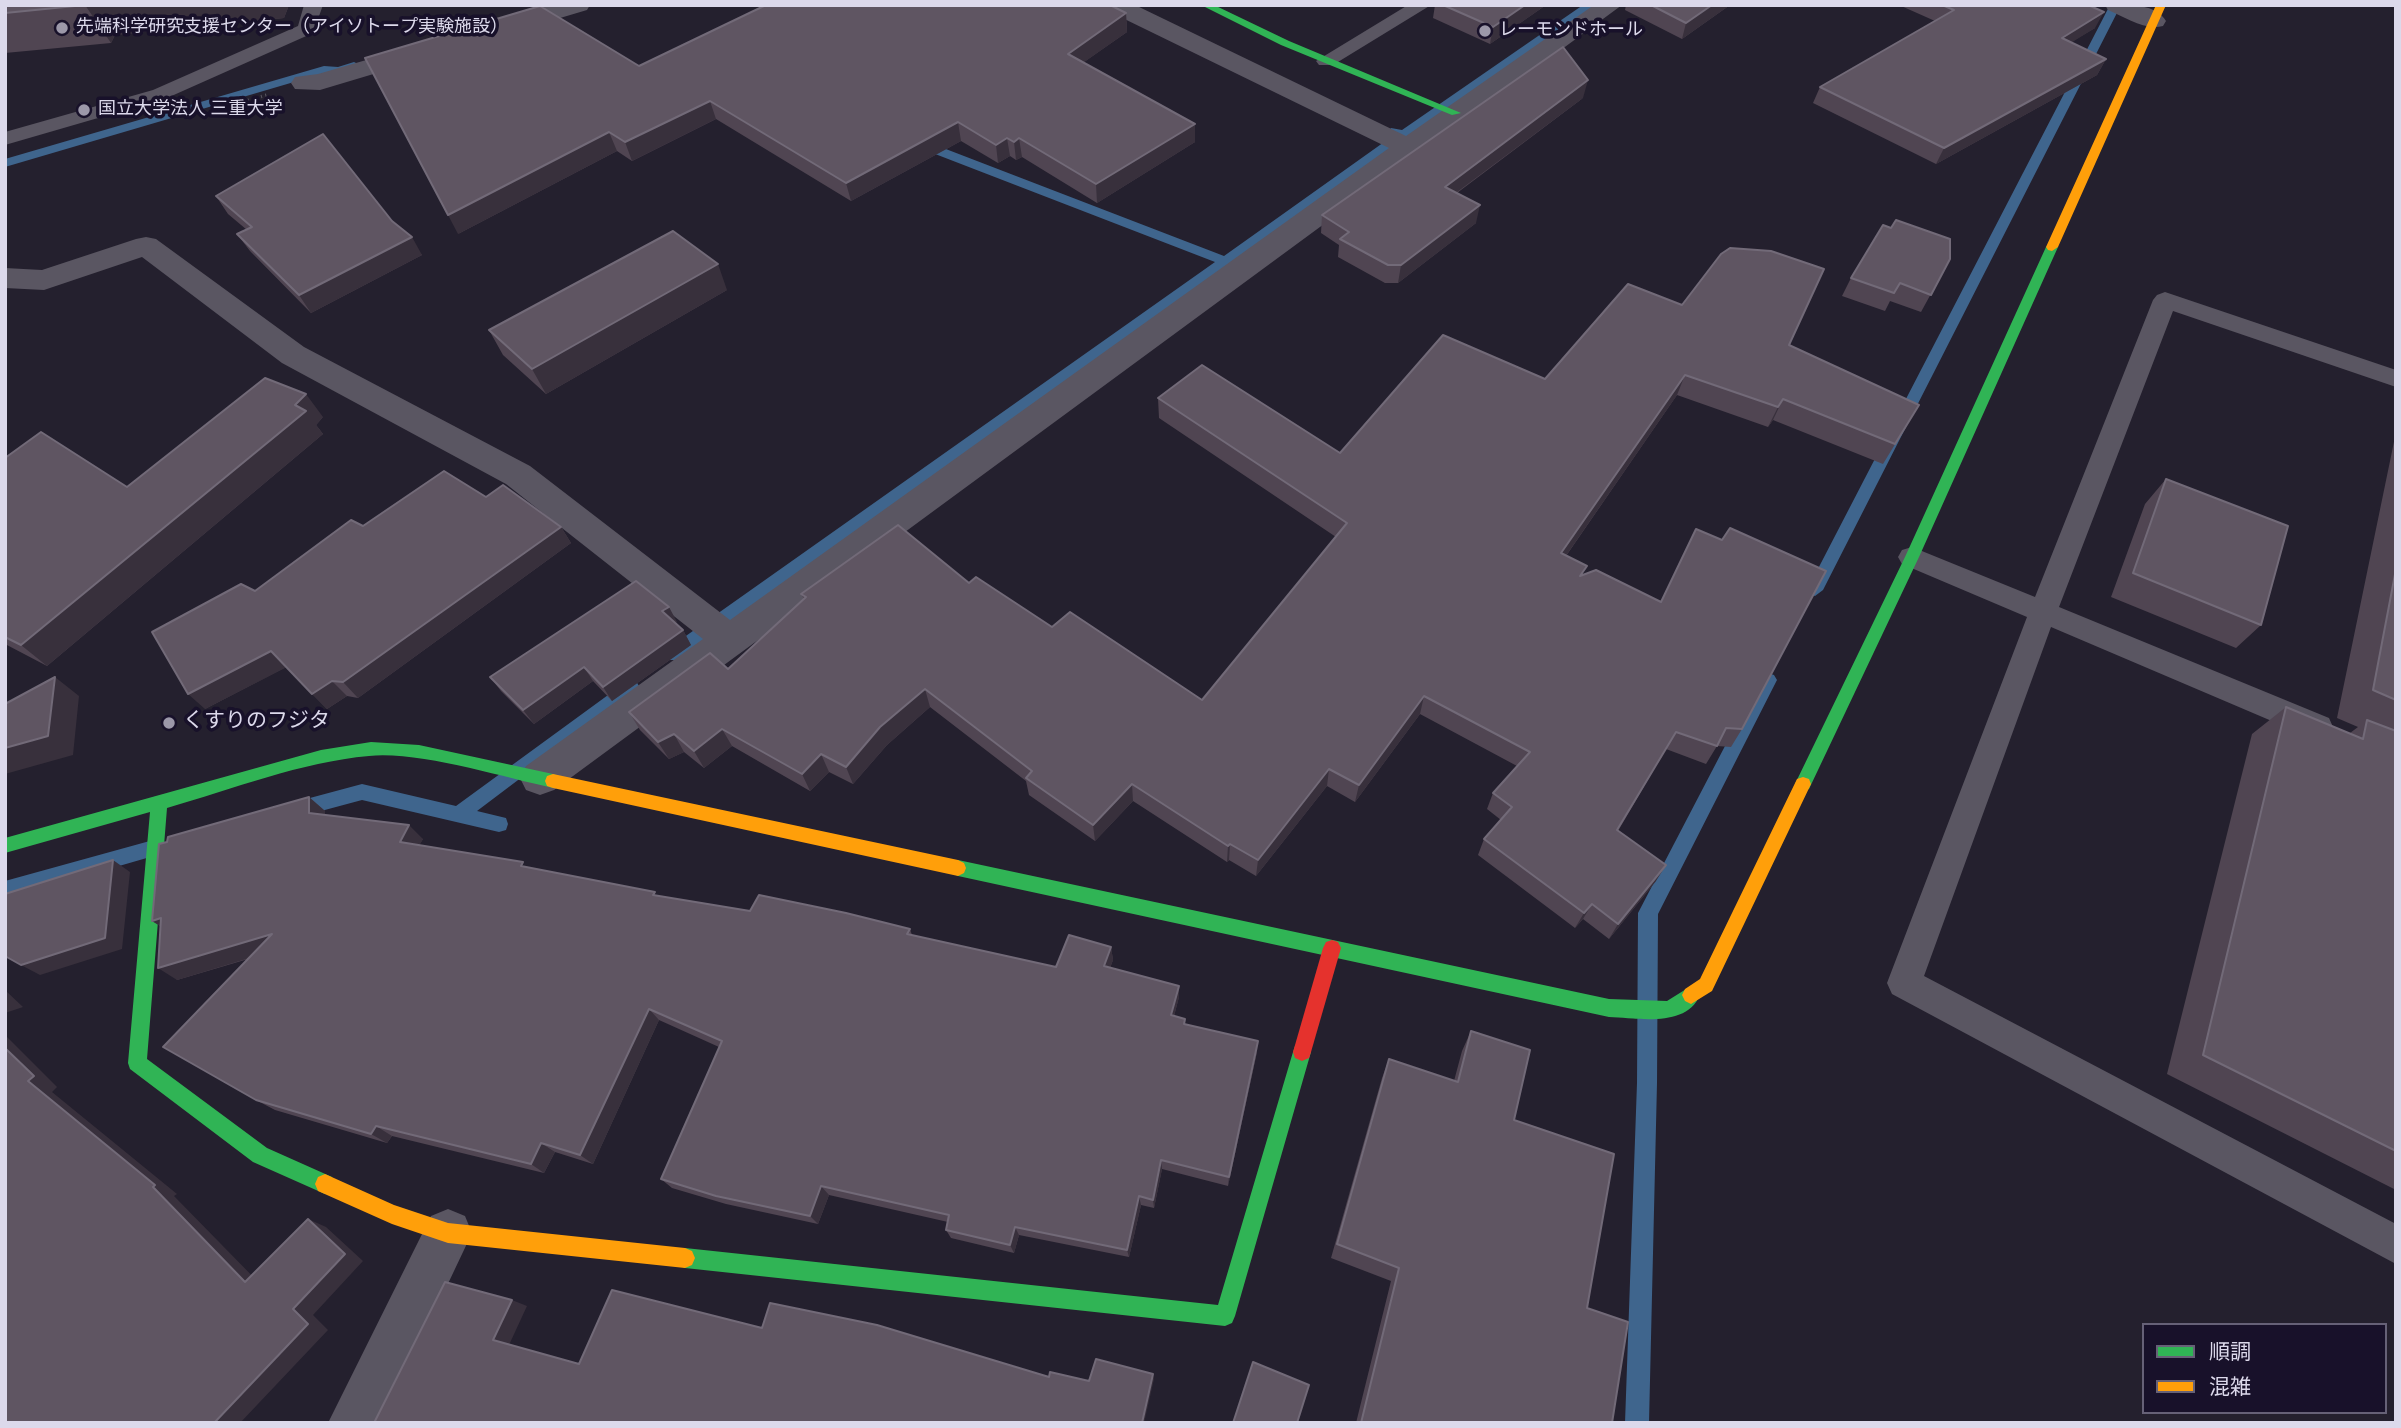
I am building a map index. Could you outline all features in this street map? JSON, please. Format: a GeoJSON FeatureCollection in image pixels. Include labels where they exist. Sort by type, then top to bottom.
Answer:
{"type":"FeatureCollection","features":[{"type":"Feature","properties":{"kind":"street"},"geometry":{"type":"LineString","coordinates":[[475,36],[578,5]]}},
{"type":"Feature","properties":{"kind":"street"},"geometry":{"type":"LineString","coordinates":[[1115,5],[1408,147]]}},
{"type":"Feature","properties":{"kind":"street"},"geometry":{"type":"LineString","coordinates":[[1206,5],[1326,61],[1442,107]]}},
{"type":"Feature","properties":{"kind":"street"},"geometry":{"type":"LineString","coordinates":[[540,778],[1408,147],[1442,107],[1610,5]]}},
{"type":"Feature","properties":{"kind":"street"},"geometry":{"type":"LineString","coordinates":[[5,846],[321,757],[371,749],[419,752],[1609,1008],[1670,1010],[1706,985],[1912,557],[2158,13],[2117,5]]}},
{"type":"Feature","properties":{"kind":"street"},"geometry":{"type":"LineString","coordinates":[[304,83],[320,82],[436,47]]}},
{"type":"Feature","properties":{"kind":"street"},"geometry":{"type":"LineString","coordinates":[[5,278],[44,280],[146,246],[293,355],[518,475],[730,640]]}},
{"type":"Feature","properties":{"kind":"street"},"geometry":{"type":"LineString","coordinates":[[159,803],[137,1063],[260,1155],[392,1214],[448,1233],[1224,1317],[1332,948]]}},
{"type":"Feature","properties":{"kind":"street"},"geometry":{"type":"LineString","coordinates":[[354,1423],[448,1233]]}},
{"type":"Feature","properties":{"kind":"lane"},"geometry":{"type":"LineString","coordinates":[[5,139],[172,88],[306,29],[314,5]]}},
{"type":"Feature","properties":{"kind":"lane"},"geometry":{"type":"LineString","coordinates":[[1326,61],[1422,5]]}},
{"type":"Feature","properties":{"kind":"lane"},"geometry":{"type":"LineString","coordinates":[[2396,379],[2165,300],[2043,612],[1904,983],[2396,1245]]}},
{"type":"Feature","properties":{"kind":"lane"},"geometry":{"type":"LineString","coordinates":[[1912,557],[2345,738]]}},
{"type":"Feature","properties":{"kind":"building"},"geometry":{"type":"Polygon","coordinates":[[[5,5],[85,5],[5,13],[5,5]]]}},
{"type":"Feature","properties":{"kind":"building"},"geometry":{"type":"Polygon","coordinates":[[[766,5],[1110,5],[1126,13],[1068,54],[1195,124],[1096,184],[1019,138],[1014,142],[1007,138],[996,145],[958,122],[846,183],[710,101],[625,142],[609,132],[448,215],[365,58],[540,6],[639,66],[766,5]]]}},
{"type":"Feature","properties":{"kind":"building"},"geometry":{"type":"Polygon","coordinates":[[[1443,5],[1525,5],[1493,27],[1443,5]]]}},
{"type":"Feature","properties":{"kind":"building"},"geometry":{"type":"Polygon","coordinates":[[[1651,5],[1712,5],[1686,23],[1651,5]]]}},
{"type":"Feature","properties":{"kind":"building"},"geometry":{"type":"Polygon","coordinates":[[[1942,5],[2088,5],[2104,12],[2062,38],[2106,59],[1944,148],[1820,87],[1954,10],[1942,5]]]}},
{"type":"Feature","properties":{"kind":"building"},"geometry":{"type":"Polygon","coordinates":[[[1563,47],[1588,80],[1445,187],[1480,205],[1401,265],[1388,265],[1340,239],[1349,232],[1322,215],[1563,47]]]}},
{"type":"Feature","properties":{"kind":"building"},"geometry":{"type":"Polygon","coordinates":[[[323,134],[392,221],[412,237],[299,295],[237,234],[252,227],[216,196],[323,134]]]}},
{"type":"Feature","properties":{"kind":"building"},"geometry":{"type":"Polygon","coordinates":[[[1896,220],[1950,239],[1950,259],[1931,295],[1900,283],[1894,293],[1851,278],[1883,225],[1891,228],[1896,220]]]}},
{"type":"Feature","properties":{"kind":"building"},"geometry":{"type":"Polygon","coordinates":[[[673,231],[718,264],[532,369],[489,330],[673,231]]]}},
{"type":"Feature","properties":{"kind":"building"},"geometry":{"type":"Polygon","coordinates":[[[1730,248],[1771,251],[1824,269],[1789,345],[1919,405],[1895,444],[1783,399],[1778,407],[1685,375],[1561,553],[1587,566],[1580,576],[1596,570],[1661,602],[1696,529],[1722,540],[1730,528],[1826,571],[1742,729],[1726,728],[1717,746],[1676,732],[1617,830],[1666,865],[1618,924],[1592,904],[1584,913],[1484,839],[1512,807],[1493,793],[1530,752],[1424,696],[1359,785],[1329,769],[1258,860],[1230,844],[1228,846],[1132,784],[1093,825],[1026,778],[1032,771],[925,689],[880,727],[846,767],[821,754],[802,774],[722,729],[694,751],[674,734],[658,742],[629,712],[710,653],[728,669],[806,597],[801,594],[898,525],[969,583],[976,577],[1052,627],[1070,612],[1202,700],[1347,523],[1158,398],[1202,365],[1340,453],[1443,335],[1545,379],[1628,284],[1682,305],[1721,254],[1730,248]]]}},
{"type":"Feature","properties":{"kind":"building"},"geometry":{"type":"Polygon","coordinates":[[[265,378],[306,394],[295,405],[306,411],[21,645],[5,637],[5,458],[41,432],[127,487],[265,378]]]}},
{"type":"Feature","properties":{"kind":"building"},"geometry":{"type":"Polygon","coordinates":[[[444,471],[486,497],[503,485],[561,527],[343,682],[332,681],[312,694],[271,651],[188,694],[152,632],[241,584],[255,591],[351,520],[363,526],[444,471]]]}},
{"type":"Feature","properties":{"kind":"building"},"geometry":{"type":"Polygon","coordinates":[[[2166,479],[2288,526],[2261,625],[2133,573],[2166,479]]]}},
{"type":"Feature","properties":{"kind":"building"},"geometry":{"type":"Polygon","coordinates":[[[2396,569],[2396,700],[2373,690],[2396,569]]]}},
{"type":"Feature","properties":{"kind":"building"},"geometry":{"type":"Polygon","coordinates":[[[636,581],[669,607],[662,611],[683,630],[603,687],[584,667],[523,710],[490,677],[636,581]]]}},
{"type":"Feature","properties":{"kind":"building"},"geometry":{"type":"Polygon","coordinates":[[[55,677],[48,736],[5,748],[5,704],[55,677]]]}},
{"type":"Feature","properties":{"kind":"building"},"geometry":{"type":"Polygon","coordinates":[[[2286,707],[2363,739],[2367,720],[2396,731],[2396,1151],[2203,1055],[2286,707]]]}},
{"type":"Feature","properties":{"kind":"building"},"geometry":{"type":"Polygon","coordinates":[[[309,797],[309,813],[409,825],[400,842],[523,862],[521,866],[655,892],[653,895],[750,911],[759,895],[910,929],[907,934],[1056,967],[1069,935],[1111,947],[1104,966],[1179,986],[1171,1015],[1185,1019],[1184,1024],[1258,1041],[1229,1177],[1161,1160],[1153,1200],[1139,1196],[1127,1250],[1015,1227],[1010,1245],[946,1230],[949,1215],[821,1186],[810,1216],[716,1196],[661,1179],[722,1041],[649,1009],[580,1155],[541,1143],[531,1164],[376,1126],[371,1134],[256,1100],[163,1047],[272,934],[158,968],[161,918],[152,921],[159,844],[167,842],[168,837],[309,797]]]}},
{"type":"Feature","properties":{"kind":"building"},"geometry":{"type":"Polygon","coordinates":[[[113,860],[105,938],[21,965],[5,956],[5,894],[113,860]]]}},
{"type":"Feature","properties":{"kind":"building"},"geometry":{"type":"Polygon","coordinates":[[[1471,1031],[1530,1050],[1514,1120],[1614,1154],[1587,1308],[1628,1322],[1612,1423],[1361,1423],[1399,1268],[1337,1244],[1389,1059],[1458,1082],[1471,1031]]]}},
{"type":"Feature","properties":{"kind":"building"},"geometry":{"type":"Polygon","coordinates":[[[5,1048],[34,1076],[28,1081],[155,1185],[153,1187],[245,1282],[308,1219],[345,1254],[293,1309],[308,1324],[214,1423],[5,1423],[5,1048]]]}},
{"type":"Feature","properties":{"kind":"building"},"geometry":{"type":"Polygon","coordinates":[[[445,1282],[512,1300],[493,1340],[579,1364],[612,1290],[762,1328],[770,1303],[877,1325],[1049,1377],[1050,1372],[1089,1381],[1096,1359],[1153,1374],[1142,1423],[374,1423],[445,1282]]]}},
{"type":"Feature","properties":{"kind":"building"},"geometry":{"type":"Polygon","coordinates":[[[1253,1362],[1309,1385],[1297,1423],[1233,1423],[1253,1362]]]}},
{"type":"Feature","properties":{"kind":"waterway"},"geometry":{"type":"LineString","coordinates":[[1403,135],[1591,5]]}},
{"type":"Feature","properties":{"kind":"waterway"},"geometry":{"type":"LineString","coordinates":[[1815,590],[2116,5]]}},
{"type":"Feature","properties":{"kind":"waterway"},"geometry":{"type":"LineString","coordinates":[[5,163],[328,68],[338,71],[354,66]]}},
{"type":"Feature","properties":{"kind":"waterway"},"geometry":{"type":"LineString","coordinates":[[1395,131],[1403,135]]}},
{"type":"Feature","properties":{"kind":"waterway"},"geometry":{"type":"LineString","coordinates":[[672,655],[1403,135]]}},
{"type":"Feature","properties":{"kind":"waterway"},"geometry":{"type":"LineString","coordinates":[[921,144],[1223,260]]}},
{"type":"Feature","properties":{"kind":"waterway"},"geometry":{"type":"LineString","coordinates":[[1637,1423],[1647,1083],[1648,913],[1768,680]]}},
{"type":"Feature","properties":{"kind":"waterway"},"geometry":{"type":"LineString","coordinates":[[459,814],[630,686]]}},
{"type":"Feature","properties":{"kind":"waterway"},"geometry":{"type":"LineString","coordinates":[[295,810],[362,792],[499,824]]}},
{"type":"Feature","properties":{"kind":"waterway"},"geometry":{"type":"LineString","coordinates":[[5,890],[157,847]]}},
{"type":"Feature","properties":{"kind":"traffic: fast"},"geometry":{"type":"LineString","coordinates":[[1206,5],[1285,43],[1456,113]]}},
{"type":"Feature","properties":{"kind":"traffic: fast"},"geometry":{"type":"LineString","coordinates":[[1803,784],[1912,557],[2052,247]]}},
{"type":"Feature","properties":{"kind":"traffic: fast"},"geometry":{"type":"LineString","coordinates":[[5,846],[321,757],[371,749],[419,752],[553,781]]}},
{"type":"Feature","properties":{"kind":"traffic: fast"},"geometry":{"type":"LineString","coordinates":[[159,803],[137,1063],[260,1155],[325,1184]]}},
{"type":"Feature","properties":{"kind":"traffic: fast"},"geometry":{"type":"LineString","coordinates":[[958,868],[1609,1008],[1670,1010],[1691,995]]}},
{"type":"Feature","properties":{"kind":"traffic: fast"},"geometry":{"type":"LineString","coordinates":[[685,1258],[1225,1316],[1302,1052]]}},
{"type":"Feature","properties":{"kind":"traffic: slow"},"geometry":{"type":"LineString","coordinates":[[2052,247],[2161,5]]}},
{"type":"Feature","properties":{"kind":"traffic: slow"},"geometry":{"type":"LineString","coordinates":[[553,781],[958,868]]}},
{"type":"Feature","properties":{"kind":"traffic: slow"},"geometry":{"type":"LineString","coordinates":[[1691,995],[1706,985],[1803,784]]}},
{"type":"Feature","properties":{"kind":"traffic: slow"},"geometry":{"type":"LineString","coordinates":[[325,1184],[392,1214],[448,1233],[685,1258]]}},
{"type":"Feature","properties":{"kind":"traffic: jam"},"geometry":{"type":"LineString","coordinates":[[1302,1052],[1332,948]]}},
{"type":"Feature","properties":{"kind":"place","name":"先端科学研究支援センター（アイソトープ実験施設）"},"geometry":{"type":"Point","coordinates":[62,28]}},
{"type":"Feature","properties":{"kind":"place","name":"レーモンドホール"},"geometry":{"type":"Point","coordinates":[1485,31]}},
{"type":"Feature","properties":{"kind":"place","name":"国立大学法人 三重大学"},"geometry":{"type":"Point","coordinates":[84,110]}},
{"type":"Feature","properties":{"kind":"place","name":"くすりのフジタ"},"geometry":{"type":"Point","coordinates":[169,723]}}]}
